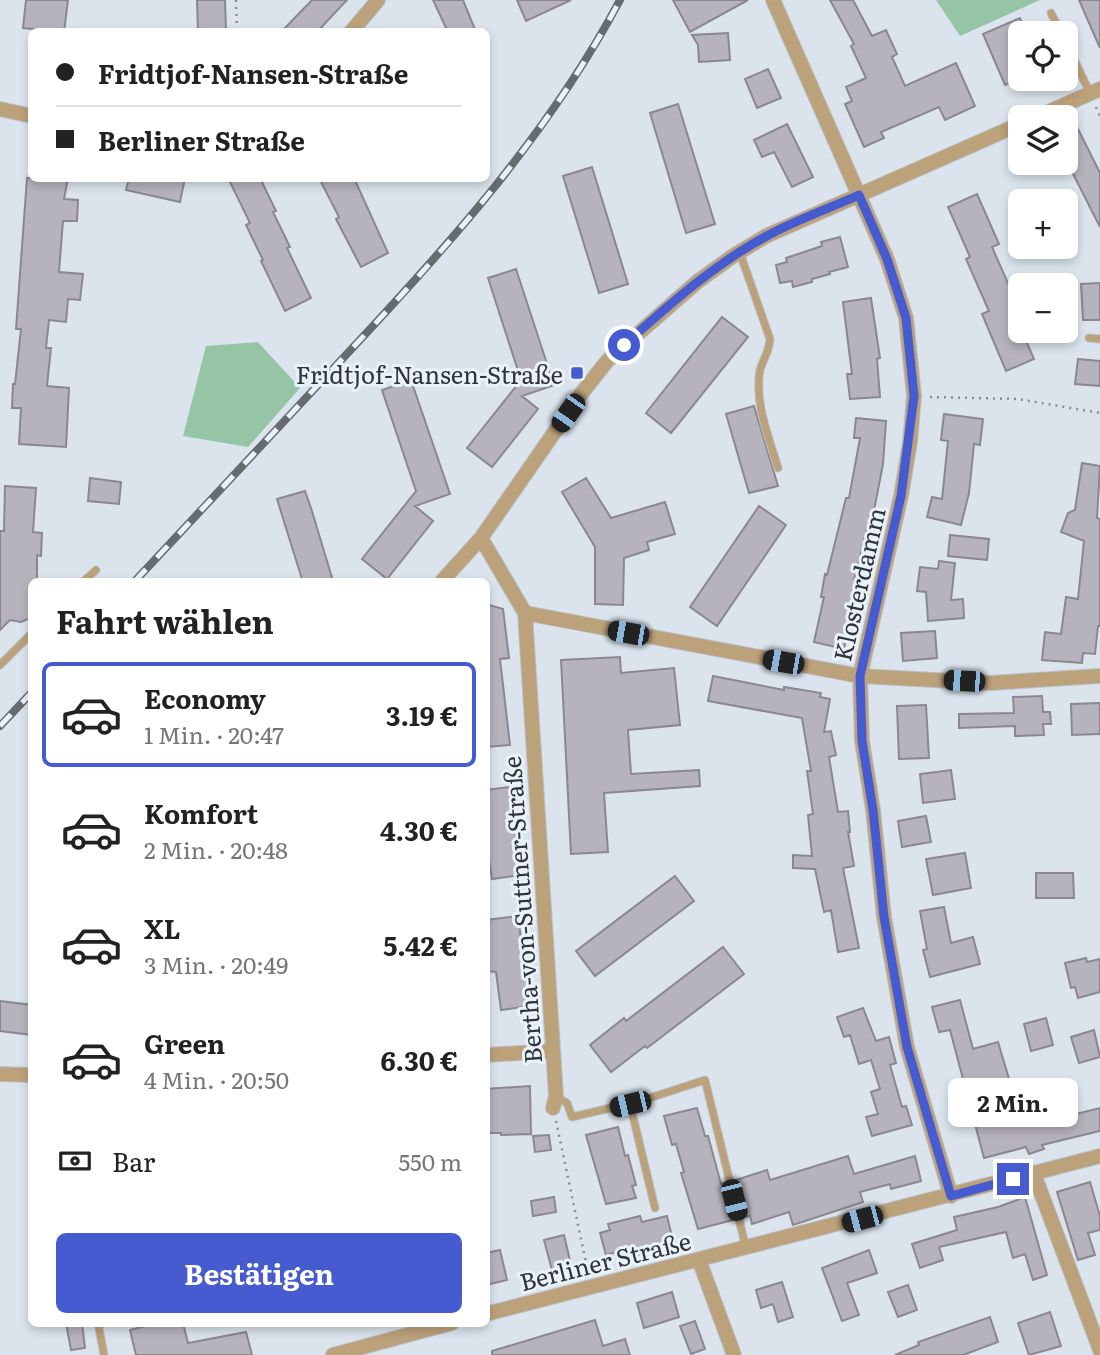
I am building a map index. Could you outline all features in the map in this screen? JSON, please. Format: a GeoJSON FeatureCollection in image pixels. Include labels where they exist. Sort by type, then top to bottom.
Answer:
{"type":"FeatureCollection","features":[{"type":"Feature","properties":{"kind":"street"},"geometry":{"type":"LineString","coordinates":[[354,28],[378,0]]}},
{"type":"Feature","properties":{"kind":"street","name":"Klosterdamm"},"geometry":{"type":"LineString","coordinates":[[773,0],[887,259],[906,318],[914,396],[901,496],[860,676],[862,741],[873,810],[884,917],[907,1047],[951,1196]]}},
{"type":"Feature","properties":{"kind":"street"},"geometry":{"type":"LineString","coordinates":[[1065,105],[1095,92]]}},
{"type":"Feature","properties":{"kind":"street"},"geometry":{"type":"LineString","coordinates":[[0,109],[28,115]]}},
{"type":"Feature","properties":{"kind":"street"},"geometry":{"type":"LineString","coordinates":[[445,578],[481,538],[581,394],[608,360],[697,282],[766,236],[1008,129]]}},
{"type":"Feature","properties":{"kind":"street","name":"Bertha-von-Suttner-Straße"},"geometry":{"type":"LineString","coordinates":[[481,538],[525,613],[555,1102]]}},
{"type":"Feature","properties":{"kind":"street"},"geometry":{"type":"LineString","coordinates":[[525,613],[860,676],[989,682],[1100,676]]}},
{"type":"Feature","properties":{"kind":"street"},"geometry":{"type":"LineString","coordinates":[[490,1055],[552,1051]]}},
{"type":"Feature","properties":{"kind":"street"},"geometry":{"type":"LineString","coordinates":[[0,1074],[28,1075]]}},
{"type":"Feature","properties":{"kind":"street","name":"Berliner Straße"},"geometry":{"type":"LineString","coordinates":[[490,1313],[1100,1156]]}},
{"type":"Feature","properties":{"kind":"street"},"geometry":{"type":"LineString","coordinates":[[1034,1174],[1100,1350]]}},
{"type":"Feature","properties":{"kind":"street"},"geometry":{"type":"LineString","coordinates":[[699,1260],[734,1355]]}},
{"type":"Feature","properties":{"kind":"street"},"geometry":{"type":"LineString","coordinates":[[333,1355],[437,1327]]}},
{"type":"Feature","properties":{"kind":"lane"},"geometry":{"type":"LineString","coordinates":[[1051,13],[1055,21]]}},
{"type":"Feature","properties":{"kind":"lane"},"geometry":{"type":"LineString","coordinates":[[1078,63],[1095,92]]}},
{"type":"Feature","properties":{"kind":"lane"},"geometry":{"type":"LineString","coordinates":[[740,252],[770,339],[769,353],[761,368],[758,399],[778,468]]}},
{"type":"Feature","properties":{"kind":"lane"},"geometry":{"type":"LineString","coordinates":[[1089,338],[1100,339]]}},
{"type":"Feature","properties":{"kind":"lane"},"geometry":{"type":"LineString","coordinates":[[87,578],[96,570]]}},
{"type":"Feature","properties":{"kind":"lane"},"geometry":{"type":"LineString","coordinates":[[0,664],[28,637]]}},
{"type":"Feature","properties":{"kind":"lane"},"geometry":{"type":"LineString","coordinates":[[555,1102],[567,1103],[572,1117],[630,1104],[705,1080],[746,1248]]}},
{"type":"Feature","properties":{"kind":"lane"},"geometry":{"type":"LineString","coordinates":[[630,1104],[655,1208]]}},
{"type":"Feature","properties":{"kind":"lane"},"geometry":{"type":"LineString","coordinates":[[99,1327],[104,1355]]}},
{"type":"Feature","properties":{"kind":"path"},"geometry":{"type":"LineString","coordinates":[[236,0],[237,28]]}},
{"type":"Feature","properties":{"kind":"path"},"geometry":{"type":"LineString","coordinates":[[914,396],[1018,399],[1100,413]]}},
{"type":"Feature","properties":{"kind":"path"},"geometry":{"type":"LineString","coordinates":[[555,1102],[591,1286]]}},
{"type":"Feature","properties":{"kind":"green space"},"geometry":{"type":"Polygon","coordinates":[[[936,0],[1040,0],[960,36],[936,0]]]}},
{"type":"Feature","properties":{"kind":"green space"},"geometry":{"type":"Polygon","coordinates":[[[258,342],[300,388],[248,447],[183,436],[206,346],[258,342]]]}},
{"type":"Feature","properties":{"kind":"building"},"geometry":{"type":"Polygon","coordinates":[[[26,0],[68,0],[64,28],[23,28],[26,0]]]}},
{"type":"Feature","properties":{"kind":"building"},"geometry":{"type":"Polygon","coordinates":[[[197,0],[225,0],[226,28],[198,28],[197,0]]]}},
{"type":"Feature","properties":{"kind":"building"},"geometry":{"type":"Polygon","coordinates":[[[312,0],[347,0],[321,28],[285,28],[312,0]]]}},
{"type":"Feature","properties":{"kind":"building"},"geometry":{"type":"Polygon","coordinates":[[[433,0],[463,0],[474,28],[446,28],[433,0]]]}},
{"type":"Feature","properties":{"kind":"building"},"geometry":{"type":"Polygon","coordinates":[[[517,0],[571,0],[526,21],[517,0]]]}},
{"type":"Feature","properties":{"kind":"building"},"geometry":{"type":"Polygon","coordinates":[[[673,0],[748,0],[690,32],[673,0]]]}},
{"type":"Feature","properties":{"kind":"building"},"geometry":{"type":"Polygon","coordinates":[[[830,0],[853,0],[872,36],[886,30],[897,54],[892,57],[905,86],[956,63],[975,106],[945,120],[939,107],[881,132],[884,138],[864,147],[845,104],[852,101],[846,87],[866,78],[851,46],[854,44],[830,0]]]}},
{"type":"Feature","properties":{"kind":"building"},"geometry":{"type":"Polygon","coordinates":[[[1079,0],[1100,0],[1100,48],[1079,0]]]}},
{"type":"Feature","properties":{"kind":"building"},"geometry":{"type":"Polygon","coordinates":[[[1008,23],[1008,84],[1005,85],[983,34],[1008,23]]]}},
{"type":"Feature","properties":{"kind":"building"},"geometry":{"type":"Polygon","coordinates":[[[728,33],[730,60],[699,62],[698,45],[692,35],[728,33]]]}},
{"type":"Feature","properties":{"kind":"building"},"geometry":{"type":"Polygon","coordinates":[[[768,69],[781,98],[757,108],[745,79],[768,69]]]}},
{"type":"Feature","properties":{"kind":"building"},"geometry":{"type":"Polygon","coordinates":[[[678,104],[715,224],[686,233],[650,113],[678,104]]]}},
{"type":"Feature","properties":{"kind":"building"},"geometry":{"type":"Polygon","coordinates":[[[787,124],[813,177],[792,187],[774,152],[762,157],[754,140],[787,124]]]}},
{"type":"Feature","properties":{"kind":"building"},"geometry":{"type":"Polygon","coordinates":[[[1078,129],[1100,173],[1100,227],[1074,175],[1078,175],[1078,129]]]}},
{"type":"Feature","properties":{"kind":"building"},"geometry":{"type":"Polygon","coordinates":[[[592,167],[628,284],[599,293],[563,176],[592,167]]]}},
{"type":"Feature","properties":{"kind":"building"},"geometry":{"type":"Polygon","coordinates":[[[27,178],[28,182],[67,182],[64,199],[78,200],[77,221],[63,221],[59,272],[83,274],[80,300],[68,299],[66,322],[49,320],[46,348],[51,348],[47,386],[69,388],[66,447],[19,444],[21,408],[12,408],[21,329],[16,329],[27,178]]]}},
{"type":"Feature","properties":{"kind":"building"},"geometry":{"type":"Polygon","coordinates":[[[128,182],[184,182],[180,202],[126,190],[128,182]]]}},
{"type":"Feature","properties":{"kind":"building"},"geometry":{"type":"Polygon","coordinates":[[[230,182],[262,182],[290,247],[287,248],[311,298],[285,311],[246,225],[250,223],[230,182]]]}},
{"type":"Feature","properties":{"kind":"building"},"geometry":{"type":"Polygon","coordinates":[[[321,182],[356,182],[388,253],[361,267],[336,219],[339,217],[321,182]]]}},
{"type":"Feature","properties":{"kind":"building"},"geometry":{"type":"Polygon","coordinates":[[[977,194],[999,244],[992,247],[1008,283],[1008,343],[1027,343],[1034,359],[1006,371],[982,314],[989,311],[966,259],[970,257],[948,207],[977,194]]]}},
{"type":"Feature","properties":{"kind":"building"},"geometry":{"type":"Polygon","coordinates":[[[840,237],[848,267],[793,287],[792,281],[780,283],[776,265],[787,262],[786,258],[822,246],[821,242],[840,237]]]}},
{"type":"Feature","properties":{"kind":"building"},"geometry":{"type":"Polygon","coordinates":[[[516,269],[554,385],[522,396],[538,409],[492,467],[467,448],[521,380],[488,278],[516,269]]]}},
{"type":"Feature","properties":{"kind":"building"},"geometry":{"type":"Polygon","coordinates":[[[1100,283],[1100,320],[1083,320],[1081,284],[1100,283]]]}},
{"type":"Feature","properties":{"kind":"building"},"geometry":{"type":"Polygon","coordinates":[[[871,298],[880,358],[877,359],[880,397],[850,399],[847,374],[852,374],[843,302],[871,298]]]}},
{"type":"Feature","properties":{"kind":"building"},"geometry":{"type":"Polygon","coordinates":[[[722,317],[748,337],[671,433],[646,413],[722,317]]]}},
{"type":"Feature","properties":{"kind":"building"},"geometry":{"type":"Polygon","coordinates":[[[1078,359],[1100,361],[1100,386],[1075,384],[1078,359]]]}},
{"type":"Feature","properties":{"kind":"building"},"geometry":{"type":"Polygon","coordinates":[[[411,380],[450,494],[415,506],[433,521],[388,578],[362,559],[416,491],[382,390],[411,380]]]}},
{"type":"Feature","properties":{"kind":"building"},"geometry":{"type":"Polygon","coordinates":[[[754,406],[778,486],[749,493],[726,414],[754,406]]]}},
{"type":"Feature","properties":{"kind":"building"},"geometry":{"type":"Polygon","coordinates":[[[944,414],[983,419],[980,445],[974,444],[969,493],[961,525],[927,517],[932,497],[942,499],[948,441],[941,440],[944,414]]]}},
{"type":"Feature","properties":{"kind":"building"},"geometry":{"type":"Polygon","coordinates":[[[856,418],[886,421],[883,464],[871,526],[868,525],[854,580],[857,580],[844,649],[814,642],[824,597],[821,597],[825,574],[827,575],[846,498],[849,498],[860,438],[854,438],[856,418]]]}},
{"type":"Feature","properties":{"kind":"building"},"geometry":{"type":"Polygon","coordinates":[[[1082,463],[1100,466],[1097,518],[1100,519],[1100,626],[1095,654],[1083,653],[1082,663],[1042,660],[1045,632],[1061,634],[1066,597],[1078,599],[1084,541],[1061,532],[1068,513],[1075,510],[1082,463]]]}},
{"type":"Feature","properties":{"kind":"building"},"geometry":{"type":"Polygon","coordinates":[[[90,478],[121,482],[119,504],[88,501],[90,478]]]}},
{"type":"Feature","properties":{"kind":"building"},"geometry":{"type":"Polygon","coordinates":[[[586,478],[611,518],[665,502],[675,534],[647,542],[649,550],[624,558],[623,605],[595,604],[595,547],[562,492],[586,478]]]}},
{"type":"Feature","properties":{"kind":"building"},"geometry":{"type":"Polygon","coordinates":[[[5,486],[36,488],[33,532],[42,533],[41,556],[37,555],[37,578],[28,578],[28,619],[21,622],[10,620],[0,630],[0,531],[4,531],[5,486]]]}},
{"type":"Feature","properties":{"kind":"building"},"geometry":{"type":"Polygon","coordinates":[[[305,491],[332,578],[302,578],[277,499],[305,491]]]}},
{"type":"Feature","properties":{"kind":"building"},"geometry":{"type":"Polygon","coordinates":[[[759,506],[786,525],[717,626],[690,607],[759,506]]]}},
{"type":"Feature","properties":{"kind":"building"},"geometry":{"type":"Polygon","coordinates":[[[950,535],[989,539],[987,560],[948,556],[950,535]]]}},
{"type":"Feature","properties":{"kind":"building"},"geometry":{"type":"Polygon","coordinates":[[[939,561],[955,563],[951,600],[963,599],[964,618],[928,621],[926,592],[917,591],[920,567],[938,569],[939,561]]]}},
{"type":"Feature","properties":{"kind":"building"},"geometry":{"type":"Polygon","coordinates":[[[490,605],[503,609],[509,658],[500,659],[510,745],[490,747],[490,605]]]}},
{"type":"Feature","properties":{"kind":"building"},"geometry":{"type":"Polygon","coordinates":[[[935,631],[937,658],[903,661],[901,633],[935,631]]]}},
{"type":"Feature","properties":{"kind":"building"},"geometry":{"type":"Polygon","coordinates":[[[620,657],[621,673],[674,668],[680,725],[628,730],[631,774],[699,770],[700,786],[604,793],[608,852],[571,854],[561,660],[620,657]]]}},
{"type":"Feature","properties":{"kind":"building"},"geometry":{"type":"Polygon","coordinates":[[[713,676],[784,690],[784,687],[821,693],[820,697],[830,699],[824,732],[831,731],[836,755],[829,757],[838,812],[848,811],[848,832],[854,866],[843,868],[859,948],[838,952],[831,910],[824,912],[815,869],[793,868],[793,855],[812,856],[808,815],[813,814],[807,771],[811,771],[802,718],[708,701],[713,676]]]}},
{"type":"Feature","properties":{"kind":"building"},"geometry":{"type":"Polygon","coordinates":[[[1042,696],[1043,712],[1050,712],[1051,724],[1043,724],[1044,735],[1015,736],[1015,726],[959,728],[959,714],[1014,713],[1013,697],[1042,696]]]}},
{"type":"Feature","properties":{"kind":"building"},"geometry":{"type":"Polygon","coordinates":[[[1100,703],[1100,734],[1072,735],[1071,704],[1100,703]]]}},
{"type":"Feature","properties":{"kind":"building"},"geometry":{"type":"Polygon","coordinates":[[[926,705],[929,758],[899,759],[897,706],[926,705]]]}},
{"type":"Feature","properties":{"kind":"building"},"geometry":{"type":"Polygon","coordinates":[[[951,770],[955,799],[923,803],[920,774],[951,770]]]}},
{"type":"Feature","properties":{"kind":"building"},"geometry":{"type":"Polygon","coordinates":[[[509,787],[521,875],[492,879],[490,789],[509,787]]]}},
{"type":"Feature","properties":{"kind":"building"},"geometry":{"type":"Polygon","coordinates":[[[926,816],[931,842],[902,847],[898,821],[926,816]]]}},
{"type":"Feature","properties":{"kind":"building"},"geometry":{"type":"Polygon","coordinates":[[[965,853],[971,888],[933,895],[926,859],[965,853]]]}},
{"type":"Feature","properties":{"kind":"building"},"geometry":{"type":"Polygon","coordinates":[[[1036,873],[1073,873],[1074,898],[1036,898],[1036,873]]]}},
{"type":"Feature","properties":{"kind":"building"},"geometry":{"type":"Polygon","coordinates":[[[675,876],[694,901],[595,976],[576,951],[675,876]]]}},
{"type":"Feature","properties":{"kind":"building"},"geometry":{"type":"Polygon","coordinates":[[[944,907],[951,943],[973,937],[980,964],[930,977],[923,950],[927,949],[920,911],[944,907]]]}},
{"type":"Feature","properties":{"kind":"building"},"geometry":{"type":"Polygon","coordinates":[[[518,916],[530,1006],[501,1010],[496,972],[490,971],[490,920],[518,916]]]}},
{"type":"Feature","properties":{"kind":"building"},"geometry":{"type":"Polygon","coordinates":[[[723,947],[744,974],[611,1072],[590,1045],[723,947]]]}},
{"type":"Feature","properties":{"kind":"building"},"geometry":{"type":"Polygon","coordinates":[[[1086,958],[1087,962],[1100,959],[1100,992],[1078,998],[1075,987],[1071,988],[1065,963],[1086,958]]]}},
{"type":"Feature","properties":{"kind":"building"},"geometry":{"type":"Polygon","coordinates":[[[960,1000],[973,1049],[998,1042],[1013,1092],[1024,1088],[1034,1120],[1075,1110],[1076,1114],[1100,1108],[1100,1131],[1042,1145],[1044,1149],[1029,1154],[1026,1147],[984,1158],[950,1030],[939,1032],[932,1007],[960,1000]]]}},
{"type":"Feature","properties":{"kind":"building"},"geometry":{"type":"Polygon","coordinates":[[[0,1001],[28,1004],[28,1034],[0,1031],[0,1001]]]}},
{"type":"Feature","properties":{"kind":"building"},"geometry":{"type":"Polygon","coordinates":[[[863,1008],[876,1041],[889,1037],[896,1063],[890,1065],[902,1107],[906,1106],[912,1125],[872,1136],[866,1117],[878,1114],[871,1092],[880,1089],[871,1060],[859,1064],[850,1035],[844,1037],[837,1017],[863,1008]]]}},
{"type":"Feature","properties":{"kind":"building"},"geometry":{"type":"Polygon","coordinates":[[[1046,1018],[1053,1045],[1031,1051],[1024,1024],[1046,1018]]]}},
{"type":"Feature","properties":{"kind":"building"},"geometry":{"type":"Polygon","coordinates":[[[1094,1030],[1100,1057],[1079,1063],[1071,1037],[1094,1030]]]}},
{"type":"Feature","properties":{"kind":"building"},"geometry":{"type":"Polygon","coordinates":[[[530,1086],[531,1134],[490,1133],[490,1089],[530,1086]]]}},
{"type":"Feature","properties":{"kind":"building"},"geometry":{"type":"Polygon","coordinates":[[[697,1108],[721,1184],[724,1183],[733,1220],[698,1229],[681,1173],[684,1172],[676,1144],[672,1145],[664,1116],[697,1108]]]}},
{"type":"Feature","properties":{"kind":"building"},"geometry":{"type":"Polygon","coordinates":[[[618,1127],[636,1185],[632,1186],[636,1198],[606,1204],[586,1135],[618,1127]]]}},
{"type":"Feature","properties":{"kind":"building"},"geometry":{"type":"Polygon","coordinates":[[[549,1135],[551,1150],[535,1152],[533,1136],[549,1135]]]}},
{"type":"Feature","properties":{"kind":"building"},"geometry":{"type":"Polygon","coordinates":[[[848,1156],[854,1174],[915,1156],[921,1181],[891,1189],[890,1184],[860,1192],[863,1202],[793,1225],[789,1212],[752,1224],[750,1216],[745,1217],[736,1180],[767,1170],[770,1180],[848,1156]]]}},
{"type":"Feature","properties":{"kind":"building"},"geometry":{"type":"Polygon","coordinates":[[[1090,1182],[1100,1216],[1100,1230],[1088,1233],[1095,1255],[1078,1260],[1057,1192],[1090,1182]]]}},
{"type":"Feature","properties":{"kind":"building"},"geometry":{"type":"Polygon","coordinates":[[[554,1197],[556,1212],[533,1216],[531,1201],[554,1197]]]}},
{"type":"Feature","properties":{"kind":"building"},"geometry":{"type":"Polygon","coordinates":[[[1025,1197],[1047,1275],[1033,1280],[1025,1254],[1013,1258],[1006,1232],[939,1247],[943,1260],[920,1268],[912,1244],[957,1230],[954,1217],[998,1207],[1025,1197]]]}},
{"type":"Feature","properties":{"kind":"building"},"geometry":{"type":"Polygon","coordinates":[[[640,1216],[642,1222],[667,1216],[674,1245],[634,1256],[632,1248],[606,1255],[600,1233],[610,1230],[608,1224],[640,1216]]]}},
{"type":"Feature","properties":{"kind":"building"},"geometry":{"type":"Polygon","coordinates":[[[564,1235],[572,1269],[553,1274],[544,1240],[564,1235]]]}},
{"type":"Feature","properties":{"kind":"building"},"geometry":{"type":"Polygon","coordinates":[[[500,1250],[507,1280],[490,1284],[490,1252],[500,1250]]]}},
{"type":"Feature","properties":{"kind":"building"},"geometry":{"type":"Polygon","coordinates":[[[869,1250],[877,1273],[847,1283],[859,1315],[842,1321],[822,1268],[869,1250]]]}},
{"type":"Feature","properties":{"kind":"building"},"geometry":{"type":"Polygon","coordinates":[[[782,1282],[793,1317],[778,1322],[773,1304],[761,1308],[756,1290],[782,1282]]]}},
{"type":"Feature","properties":{"kind":"building"},"geometry":{"type":"Polygon","coordinates":[[[908,1285],[917,1310],[898,1317],[888,1292],[908,1285]]]}},
{"type":"Feature","properties":{"kind":"building"},"geometry":{"type":"Polygon","coordinates":[[[672,1292],[679,1317],[644,1328],[637,1303],[672,1292]]]}},
{"type":"Feature","properties":{"kind":"building"},"geometry":{"type":"Polygon","coordinates":[[[1050,1312],[1061,1346],[1029,1355],[1018,1323],[1050,1312]]]}},
{"type":"Feature","properties":{"kind":"building"},"geometry":{"type":"Polygon","coordinates":[[[990,1317],[998,1342],[963,1355],[895,1355],[919,1345],[918,1342],[990,1317]]]}},
{"type":"Feature","properties":{"kind":"building"},"geometry":{"type":"Polygon","coordinates":[[[595,1320],[603,1346],[625,1339],[630,1355],[492,1355],[492,1351],[595,1320]]]}},
{"type":"Feature","properties":{"kind":"building"},"geometry":{"type":"Polygon","coordinates":[[[695,1321],[705,1349],[691,1354],[680,1326],[695,1321]]]}},
{"type":"Feature","properties":{"kind":"building"},"geometry":{"type":"Polygon","coordinates":[[[67,1327],[82,1327],[85,1348],[71,1350],[67,1327]]]}},
{"type":"Feature","properties":{"kind":"building"},"geometry":{"type":"Polygon","coordinates":[[[142,1327],[184,1327],[188,1343],[246,1332],[252,1355],[136,1355],[130,1330],[142,1327]]]}},
{"type":"Feature","properties":{"kind":"railway"},"geometry":{"type":"LineString","coordinates":[[138,578],[459,230],[562,97],[620,0]]}},
{"type":"Feature","properties":{"kind":"railway"},"geometry":{"type":"LineString","coordinates":[[0,726],[28,696]]}},
{"type":"Feature","properties":{"kind":"place","name":"Fridtjof-Nansen-Straße"},"geometry":{"type":"Point","coordinates":[577,373]}},
{"type":"Feature","properties":{"kind":"route"},"geometry":{"type":"LineString","coordinates":[[624,345],[697,282],[733,256],[766,236],[859,195],[887,259],[906,318],[914,396],[901,496],[860,676],[862,741],[873,810],[884,917],[907,1047],[951,1196],[1013,1179]]}}]}
